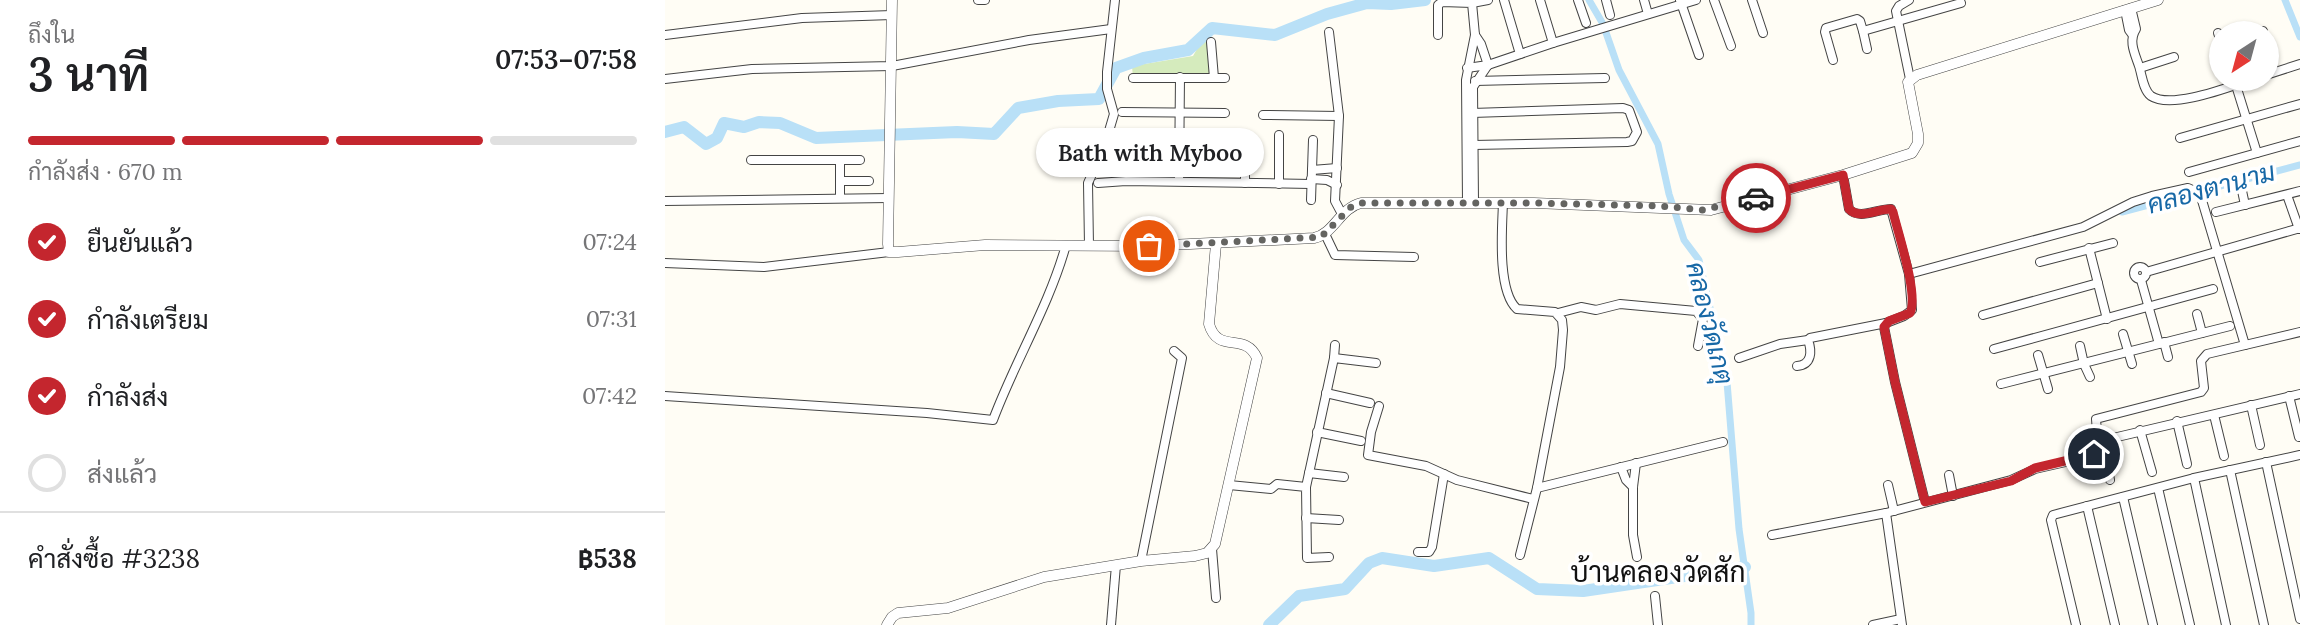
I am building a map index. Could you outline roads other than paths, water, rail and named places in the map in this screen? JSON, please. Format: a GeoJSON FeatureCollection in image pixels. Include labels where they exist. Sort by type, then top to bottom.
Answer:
{"type":"FeatureCollection","features":[{"type":"Feature","properties":{"kind":"street"},"geometry":{"type":"LineString","coordinates":[[889,252],[892,0]]}},
{"type":"Feature","properties":{"kind":"street"},"geometry":{"type":"LineString","coordinates":[[978,0],[985,0]]}},
{"type":"Feature","properties":{"kind":"street"},"geometry":{"type":"LineString","coordinates":[[1089,246],[1088,183],[1104,148],[1114,114],[1107,89],[1107,72],[1115,0]]}},
{"type":"Feature","properties":{"kind":"street"},"geometry":{"type":"LineString","coordinates":[[1438,35],[1438,5],[1442,2],[1472,3],[1488,0]]}},
{"type":"Feature","properties":{"kind":"street"},"geometry":{"type":"LineString","coordinates":[[1504,0],[1520,54]]}},
{"type":"Feature","properties":{"kind":"street"},"geometry":{"type":"LineString","coordinates":[[1540,0],[1553,43]]}},
{"type":"Feature","properties":{"kind":"street"},"geometry":{"type":"LineString","coordinates":[[1578,0],[1586,23]]}},
{"type":"Feature","properties":{"kind":"street"},"geometry":{"type":"LineString","coordinates":[[1606,0],[1610,20]]}},
{"type":"Feature","properties":{"kind":"street"},"geometry":{"type":"LineString","coordinates":[[1644,0],[1649,14]]}},
{"type":"Feature","properties":{"kind":"street"},"geometry":{"type":"LineString","coordinates":[[1467,68],[1488,65],[1591,31],[1610,20],[1649,14],[1680,2],[1696,0]]}},
{"type":"Feature","properties":{"kind":"street"},"geometry":{"type":"LineString","coordinates":[[1714,0],[1731,46]]}},
{"type":"Feature","properties":{"kind":"street"},"geometry":{"type":"LineString","coordinates":[[1752,0],[1763,33]]}},
{"type":"Feature","properties":{"kind":"street"},"geometry":{"type":"LineString","coordinates":[[665,263],[764,267],[889,252],[985,245],[1216,244],[1314,238],[1325,234],[1342,214],[1361,203],[1660,206],[1711,210],[1906,157],[1916,148],[1918,134],[1897,9],[1909,0]]}},
{"type":"Feature","properties":{"kind":"street"},"geometry":{"type":"LineString","coordinates":[[1910,79],[1923,72],[2158,0]]}},
{"type":"Feature","properties":{"kind":"street"},"geometry":{"type":"LineString","coordinates":[[1680,2],[1699,55]]}},
{"type":"Feature","properties":{"kind":"street"},"geometry":{"type":"LineString","coordinates":[[1470,203],[1471,149],[1467,68],[1475,35],[1472,3]]}},
{"type":"Feature","properties":{"kind":"street"},"geometry":{"type":"LineString","coordinates":[[1863,31],[1961,3]]}},
{"type":"Feature","properties":{"kind":"street"},"geometry":{"type":"LineString","coordinates":[[2128,9],[2136,29],[2132,34],[2132,44],[2146,90],[2154,97],[2171,99],[2194,97],[2209,91]]}},
{"type":"Feature","properties":{"kind":"street"},"geometry":{"type":"LineString","coordinates":[[665,35],[802,19],[892,15]]}},
{"type":"Feature","properties":{"kind":"street"},"geometry":{"type":"LineString","coordinates":[[1833,60],[1826,28],[1857,19],[1860,21],[1867,49]]}},
{"type":"Feature","properties":{"kind":"street"},"geometry":{"type":"LineString","coordinates":[[665,79],[753,69],[892,66],[1038,38],[1111,29]]}},
{"type":"Feature","properties":{"kind":"street"},"geometry":{"type":"LineString","coordinates":[[1329,32],[1339,116],[1336,205],[1342,214]]}},
{"type":"Feature","properties":{"kind":"street"},"geometry":{"type":"LineString","coordinates":[[1475,35],[1488,65]]}},
{"type":"Feature","properties":{"kind":"street"},"geometry":{"type":"LineString","coordinates":[[1211,42],[1214,78]]}},
{"type":"Feature","properties":{"kind":"street"},"geometry":{"type":"LineString","coordinates":[[2140,68],[2175,57]]}},
{"type":"Feature","properties":{"kind":"street"},"geometry":{"type":"LineString","coordinates":[[2279,71],[2300,64]]}},
{"type":"Feature","properties":{"kind":"street"},"geometry":{"type":"LineString","coordinates":[[1470,116],[1473,87],[1488,65]]}},
{"type":"Feature","properties":{"kind":"street"},"geometry":{"type":"LineString","coordinates":[[1179,181],[1180,77]]}},
{"type":"Feature","properties":{"kind":"street"},"geometry":{"type":"LineString","coordinates":[[1133,78],[1226,79]]}},
{"type":"Feature","properties":{"kind":"street"},"geometry":{"type":"LineString","coordinates":[[1467,80],[1605,78]]}},
{"type":"Feature","properties":{"kind":"street"},"geometry":{"type":"LineString","coordinates":[[2238,91],[2257,153]]}},
{"type":"Feature","properties":{"kind":"street"},"geometry":{"type":"LineString","coordinates":[[2180,138],[2300,104]]}},
{"type":"Feature","properties":{"kind":"street"},"geometry":{"type":"LineString","coordinates":[[1470,116],[1623,108],[1629,110],[1637,132],[1632,141],[1627,142],[1471,149]]}},
{"type":"Feature","properties":{"kind":"street"},"geometry":{"type":"LineString","coordinates":[[1122,112],[1225,113]]}},
{"type":"Feature","properties":{"kind":"street"},"geometry":{"type":"LineString","coordinates":[[1263,116],[1339,116]]}},
{"type":"Feature","properties":{"kind":"street"},"geometry":{"type":"LineString","coordinates":[[1279,135],[1279,184]]}},
{"type":"Feature","properties":{"kind":"street"},"geometry":{"type":"LineString","coordinates":[[1245,136],[1245,183]]}},
{"type":"Feature","properties":{"kind":"street"},"geometry":{"type":"LineString","coordinates":[[1311,200],[1313,140]]}},
{"type":"Feature","properties":{"kind":"street"},"geometry":{"type":"LineString","coordinates":[[2189,172],[2300,141]]}},
{"type":"Feature","properties":{"kind":"street"},"geometry":{"type":"LineString","coordinates":[[1111,145],[1222,146]]}},
{"type":"Feature","properties":{"kind":"street"},"geometry":{"type":"LineString","coordinates":[[751,160],[860,160]]}},
{"type":"Feature","properties":{"kind":"street"},"geometry":{"type":"LineString","coordinates":[[840,160],[840,198]]}},
{"type":"Feature","properties":{"kind":"street"},"geometry":{"type":"LineString","coordinates":[[1098,183],[1179,181],[1279,184],[1327,175],[1338,168]]}},
{"type":"Feature","properties":{"kind":"street"},"geometry":{"type":"LineString","coordinates":[[1327,175],[1337,185]]}},
{"type":"Feature","properties":{"kind":"street"},"geometry":{"type":"LineString","coordinates":[[1739,358],[1780,344],[1886,323],[1912,310],[1909,274],[1891,209],[1857,215],[1852,213],[1843,175]]}},
{"type":"Feature","properties":{"kind":"street"},"geometry":{"type":"LineString","coordinates":[[840,181],[869,181]]}},
{"type":"Feature","properties":{"kind":"street"},"geometry":{"type":"LineString","coordinates":[[2241,186],[2245,205]]}},
{"type":"Feature","properties":{"kind":"street"},"geometry":{"type":"LineString","coordinates":[[1909,274],[2083,228],[2133,202],[2188,188],[2201,197],[2245,345]]}},
{"type":"Feature","properties":{"kind":"street"},"geometry":{"type":"LineString","coordinates":[[2217,212],[2300,191]]}},
{"type":"Feature","properties":{"kind":"street"},"geometry":{"type":"LineString","coordinates":[[2168,357],[2148,307],[2144,276],[2299,229],[2287,195]]}},
{"type":"Feature","properties":{"kind":"street"},"geometry":{"type":"LineString","coordinates":[[665,201],[889,198]]}},
{"type":"Feature","properties":{"kind":"street"},"geometry":{"type":"LineString","coordinates":[[1503,203],[1504,275],[1511,302],[1517,309],[1558,313],[1581,307],[1596,310],[1620,304],[1696,311],[1703,319],[1698,346]]}},
{"type":"Feature","properties":{"kind":"street"},"geometry":{"type":"LineString","coordinates":[[1325,234],[1335,256],[1414,257]]}},
{"type":"Feature","properties":{"kind":"street"},"geometry":{"type":"LineString","coordinates":[[2040,262],[2113,243]]}},
{"type":"Feature","properties":{"kind":"street"},"geometry":{"type":"LineString","coordinates":[[1216,244],[1209,324],[1211,331],[1221,341],[1244,344],[1257,358],[1212,549],[1216,598]]}},
{"type":"Feature","properties":{"kind":"street"},"geometry":{"type":"LineString","coordinates":[[665,396],[927,413],[993,421],[1017,360],[1056,279],[1066,246]]}},
{"type":"Feature","properties":{"kind":"street"},"geometry":{"type":"LineString","coordinates":[[2089,248],[2107,319]]}},
{"type":"Feature","properties":{"kind":"street"},"geometry":{"type":"LineString","coordinates":[[1983,315],[2098,283]]}},
{"type":"Feature","properties":{"kind":"street"},"geometry":{"type":"LineString","coordinates":[[1994,349],[2213,289]]}},
{"type":"Feature","properties":{"kind":"street"},"geometry":{"type":"LineString","coordinates":[[1520,555],[1537,488],[1560,367],[1563,330],[1558,313]]}},
{"type":"Feature","properties":{"kind":"street"},"geometry":{"type":"LineString","coordinates":[[2197,314],[2201,333]]}},
{"type":"Feature","properties":{"kind":"street"},"geometry":{"type":"LineString","coordinates":[[1886,323],[1884,327],[1895,382],[1925,502]]}},
{"type":"Feature","properties":{"kind":"street"},"geometry":{"type":"LineString","coordinates":[[2001,384],[2230,326]]}},
{"type":"Feature","properties":{"kind":"street"},"geometry":{"type":"LineString","coordinates":[[1772,535],[1890,512],[2011,481],[2035,468],[2092,456],[2097,451],[2096,419],[2194,395],[2204,387],[2202,358],[2207,354],[2300,332]]}},
{"type":"Feature","properties":{"kind":"street"},"geometry":{"type":"LineString","coordinates":[[2123,334],[2132,364]]}},
{"type":"Feature","properties":{"kind":"street"},"geometry":{"type":"LineString","coordinates":[[1797,366],[1804,365],[1809,359],[1811,351],[1808,340]]}},
{"type":"Feature","properties":{"kind":"street"},"geometry":{"type":"LineString","coordinates":[[1329,557],[1307,558],[1305,488],[1335,345]]}},
{"type":"Feature","properties":{"kind":"street"},"geometry":{"type":"LineString","coordinates":[[2080,346],[2090,377]]}},
{"type":"Feature","properties":{"kind":"street"},"geometry":{"type":"LineString","coordinates":[[1141,561],[1182,358],[1174,352]]}},
{"type":"Feature","properties":{"kind":"street"},"geometry":{"type":"LineString","coordinates":[[2038,355],[2048,389]]}},
{"type":"Feature","properties":{"kind":"street"},"geometry":{"type":"LineString","coordinates":[[1334,358],[1377,363]]}},
{"type":"Feature","properties":{"kind":"street"},"geometry":{"type":"LineString","coordinates":[[1326,393],[1375,405],[1368,455],[1426,466],[1457,480],[1533,499]]}},
{"type":"Feature","properties":{"kind":"street"},"geometry":{"type":"LineString","coordinates":[[2110,480],[2104,451],[2106,442],[2113,438],[2300,394]]}},
{"type":"Feature","properties":{"kind":"street"},"geometry":{"type":"LineString","coordinates":[[2289,397],[2299,437]]}},
{"type":"Feature","properties":{"kind":"street"},"geometry":{"type":"LineString","coordinates":[[2251,405],[2260,445]]}},
{"type":"Feature","properties":{"kind":"street"},"geometry":{"type":"LineString","coordinates":[[2214,415],[2224,456]]}},
{"type":"Feature","properties":{"kind":"street"},"geometry":{"type":"LineString","coordinates":[[2177,421],[2187,464]]}},
{"type":"Feature","properties":{"kind":"street"},"geometry":{"type":"LineString","coordinates":[[2140,430],[2152,472]]}},
{"type":"Feature","properties":{"kind":"street"},"geometry":{"type":"LineString","coordinates":[[1317,432],[1361,441]]}},
{"type":"Feature","properties":{"kind":"street"},"geometry":{"type":"LineString","coordinates":[[2077,441],[2079,459]]}},
{"type":"Feature","properties":{"kind":"street"},"geometry":{"type":"LineString","coordinates":[[1537,488],[1723,442]]}},
{"type":"Feature","properties":{"kind":"street"},"geometry":{"type":"LineString","coordinates":[[2076,625],[2052,520],[2057,513],[2194,478],[2300,455]]}},
{"type":"Feature","properties":{"kind":"street"},"geometry":{"type":"LineString","coordinates":[[2266,462],[2300,619]]}},
{"type":"Feature","properties":{"kind":"street"},"geometry":{"type":"LineString","coordinates":[[1636,463],[1633,535],[1637,557]]}},
{"type":"Feature","properties":{"kind":"street"},"geometry":{"type":"LineString","coordinates":[[1621,467],[1626,480],[1633,486]]}},
{"type":"Feature","properties":{"kind":"street"},"geometry":{"type":"LineString","coordinates":[[2230,470],[2264,625]]}},
{"type":"Feature","properties":{"kind":"street"},"geometry":{"type":"LineString","coordinates":[[1309,473],[1344,477]]}},
{"type":"Feature","properties":{"kind":"street"},"geometry":{"type":"LineString","coordinates":[[1418,552],[1429,552],[1432,547],[1444,474]]}},
{"type":"Feature","properties":{"kind":"street"},"geometry":{"type":"LineString","coordinates":[[1949,475],[1953,496]]}},
{"type":"Feature","properties":{"kind":"street"},"geometry":{"type":"LineString","coordinates":[[2194,478],[2226,625]]}},
{"type":"Feature","properties":{"kind":"street"},"geometry":{"type":"LineString","coordinates":[[1229,485],[1271,489],[1277,484],[1305,488]]}},
{"type":"Feature","properties":{"kind":"street"},"geometry":{"type":"LineString","coordinates":[[1873,625],[1902,622],[1888,485]]}},
{"type":"Feature","properties":{"kind":"street"},"geometry":{"type":"LineString","coordinates":[[2158,488],[2190,625]]}},
{"type":"Feature","properties":{"kind":"street"},"geometry":{"type":"LineString","coordinates":[[2123,496],[2153,625]]}},
{"type":"Feature","properties":{"kind":"street"},"geometry":{"type":"LineString","coordinates":[[2087,506],[2115,625]]}},
{"type":"Feature","properties":{"kind":"street"},"geometry":{"type":"LineString","coordinates":[[1306,517],[1339,520]]}},
{"type":"Feature","properties":{"kind":"street"},"geometry":{"type":"LineString","coordinates":[[887,625],[898,613],[949,608],[1033,579],[1141,561],[1195,556],[1212,549]]}},
{"type":"Feature","properties":{"kind":"street"},"geometry":{"type":"LineString","coordinates":[[1111,625],[1116,565]]}},
{"type":"Feature","properties":{"kind":"street"},"geometry":{"type":"LineString","coordinates":[[1655,596],[1658,625]]}},
{"type":"Feature","properties":{"kind":"waterway"},"geometry":{"type":"LineString","coordinates":[[665,132],[684,127],[706,144],[717,138],[724,123],[744,127],[759,122],[780,123],[816,138],[957,132],[994,134],[1018,108],[1058,101],[1099,99],[1116,68],[1144,58],[1188,50],[1212,28],[1275,35],[1327,14],[1367,3],[1391,4],[1425,0]]}},
{"type":"Feature","properties":{"kind":"waterway","name":"คลองวัดเกตุ"},"geometry":{"type":"LineString","coordinates":[[1589,0],[1603,24],[1619,70],[1658,144],[1669,194],[1684,240],[1699,260],[1727,382],[1739,529],[1751,625]]}},
{"type":"Feature","properties":{"kind":"waterway"},"geometry":{"type":"LineString","coordinates":[[2285,0],[2300,37]]}},
{"type":"Feature","properties":{"kind":"waterway","name":"คลองตานาม"},"geometry":{"type":"LineString","coordinates":[[2122,212],[2300,165]]}},
{"type":"Feature","properties":{"kind":"waterway"},"geometry":{"type":"LineString","coordinates":[[1269,625],[1299,596],[1345,589],[1369,563],[1382,558],[1434,566],[1489,558],[1537,589],[1583,591],[1745,567]]}},
{"type":"Feature","properties":{"kind":"place","name":"Bath with Myboo"},"geometry":{"type":"Point","coordinates":[1149,246]}},
{"type":"Feature","properties":{"kind":"district","name":"บ้านคลองวัดสัก"},"geometry":{"type":"Point","coordinates":[1658,572]}}]}
